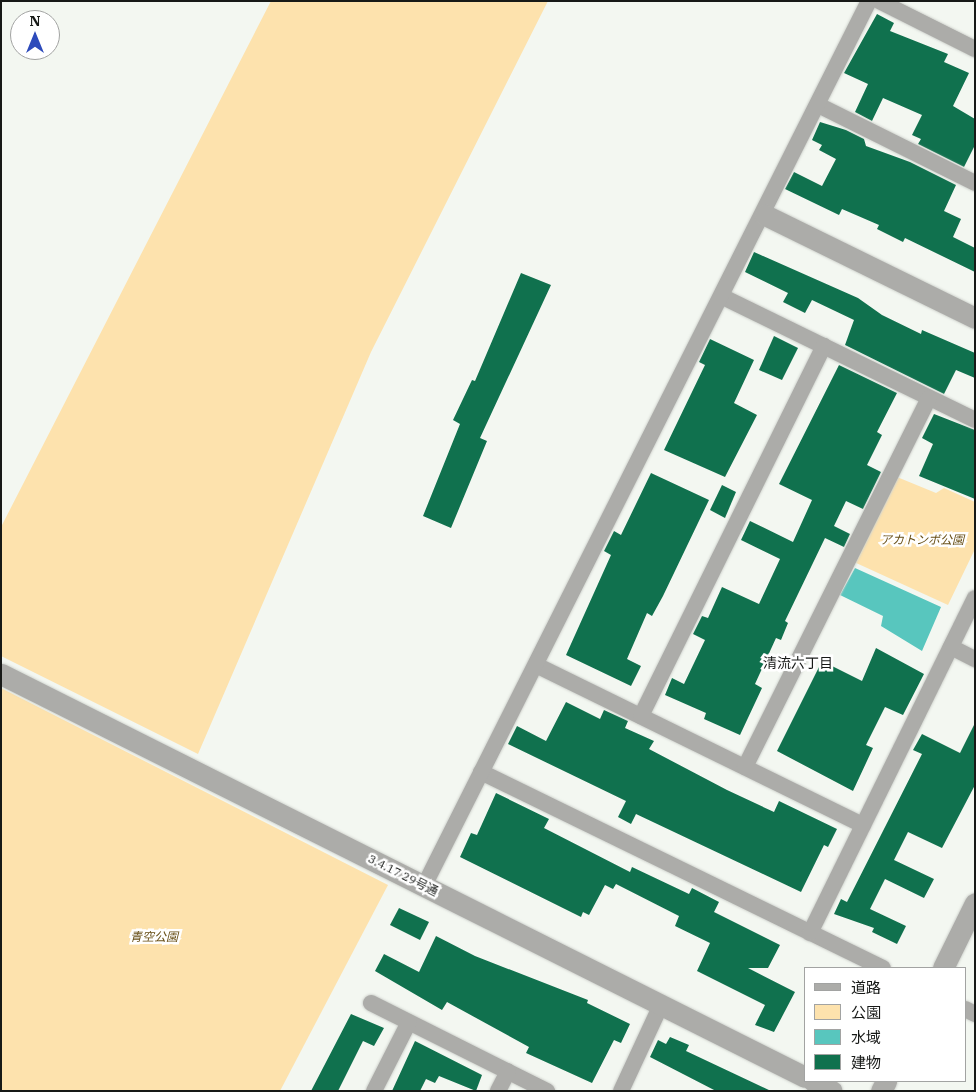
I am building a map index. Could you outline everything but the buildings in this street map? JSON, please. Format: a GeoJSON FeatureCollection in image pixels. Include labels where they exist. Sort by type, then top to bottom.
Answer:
{"type":"FeatureCollection","features":[{"type":"Feature","properties":{"kind":"street"},"geometry":{"type":"LineString","coordinates":[[424,886],[765,215],[869,1]]}},
{"type":"Feature","properties":{"kind":"street"},"geometry":{"type":"LineString","coordinates":[[879,1],[974,48]]}},
{"type":"Feature","properties":{"kind":"street"},"geometry":{"type":"LineString","coordinates":[[818,105],[975,183]]}},
{"type":"Feature","properties":{"kind":"street"},"geometry":{"type":"LineString","coordinates":[[765,215],[975,318]]}},
{"type":"Feature","properties":{"kind":"street"},"geometry":{"type":"LineString","coordinates":[[723,297],[975,420]]}},
{"type":"Feature","properties":{"kind":"street"},"geometry":{"type":"LineString","coordinates":[[641,716],[824,346]]}},
{"type":"Feature","properties":{"kind":"street"},"geometry":{"type":"LineString","coordinates":[[744,767],[930,398]]}},
{"type":"Feature","properties":{"kind":"street"},"geometry":{"type":"LineString","coordinates":[[810,933],[975,598]]}},
{"type":"Feature","properties":{"kind":"street"},"geometry":{"type":"LineString","coordinates":[[951,647],[975,659]]}},
{"type":"Feature","properties":{"kind":"street"},"geometry":{"type":"LineString","coordinates":[[536,665],[863,825]]}},
{"type":"Feature","properties":{"kind":"street","name":"3.4.17 29号通"},"geometry":{"type":"LineString","coordinates":[[1,674],[804,1076]]}},
{"type":"Feature","properties":{"kind":"street"},"geometry":{"type":"LineString","coordinates":[[481,772],[881,967]]}},
{"type":"Feature","properties":{"kind":"street"},"geometry":{"type":"LineString","coordinates":[[943,967],[975,903]]}},
{"type":"Feature","properties":{"kind":"street"},"geometry":{"type":"LineString","coordinates":[[371,1002],[547,1091]]}},
{"type":"Feature","properties":{"kind":"street"},"geometry":{"type":"LineString","coordinates":[[621,1091],[661,1005]]}},
{"type":"Feature","properties":{"kind":"street"},"geometry":{"type":"LineString","coordinates":[[374,1091],[410,1022]]}},
{"type":"Feature","properties":{"kind":"street"},"geometry":{"type":"LineString","coordinates":[[498,1091],[508,1071]]}},
{"type":"Feature","properties":{"kind":"street"},"geometry":{"type":"LineString","coordinates":[[814,1082],[832,1091]]}},
{"type":"Feature","properties":{"kind":"green space"},"geometry":{"type":"Polygon","coordinates":[[[271,1],[548,1],[371,352],[198,754],[1,656],[1,527],[271,1]]]}},
{"type":"Feature","properties":{"kind":"green space","name":"アカトンボ公園"},"geometry":{"type":"Polygon","coordinates":[[[897,477],[936,493],[944,488],[975,502],[975,549],[948,605],[854,562],[897,477]]]}},
{"type":"Feature","properties":{"kind":"green space","name":"青空公園"},"geometry":{"type":"Polygon","coordinates":[[[1,688],[388,885],[280,1091],[1,1091],[1,688]]]}},
{"type":"Feature","properties":{"kind":"water"},"geometry":{"type":"Polygon","coordinates":[[[855,568],[941,607],[922,651],[881,626],[883,616],[840,595],[855,568]]]}},
{"type":"Feature","properties":{"kind":"district","name":"清流六丁目"},"geometry":{"type":"Point","coordinates":[798,663]}}]}
